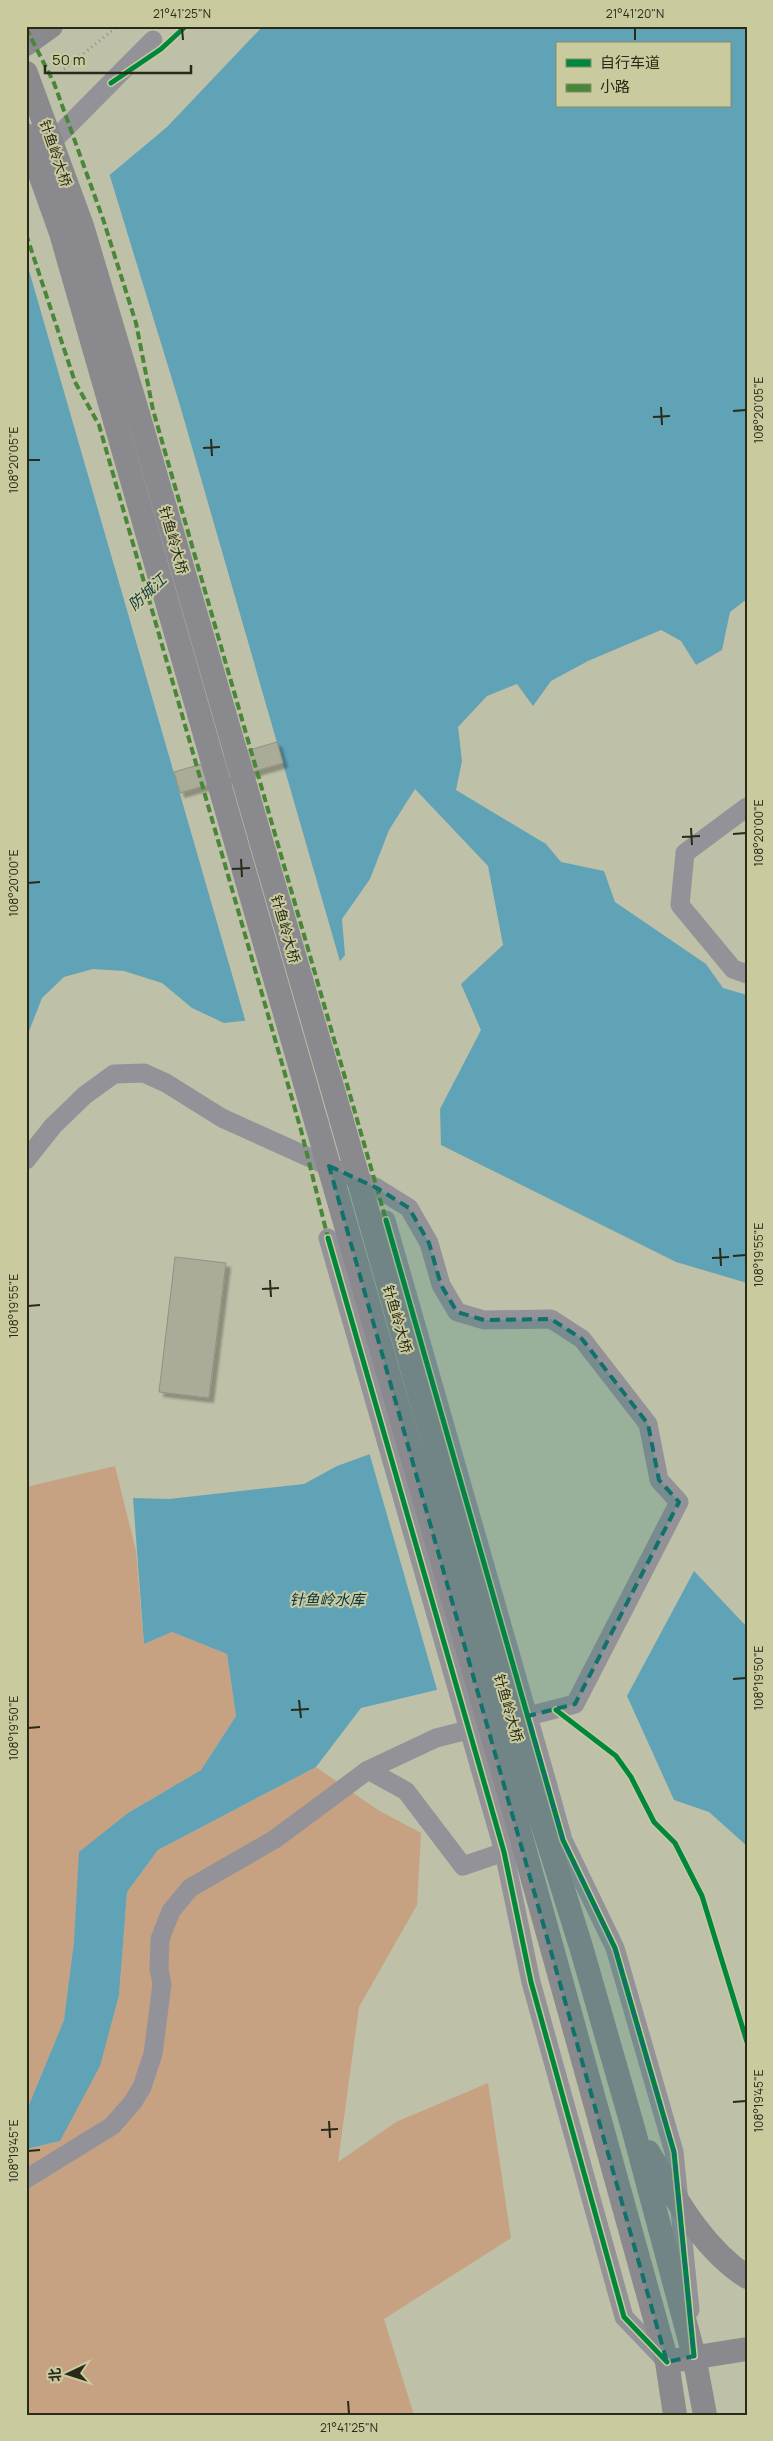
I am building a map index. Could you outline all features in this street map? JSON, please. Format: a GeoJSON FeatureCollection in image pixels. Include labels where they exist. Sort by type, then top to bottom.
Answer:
{"type":"FeatureCollection","features":[{"type":"Feature","properties":{"kind":"main road"},"geometry":{"type":"LineString","coordinates":[[26,44],[51,26]]}},
{"type":"Feature","properties":{"kind":"main road","name":"针鱼岭大桥"},"geometry":{"type":"LineString","coordinates":[[26,73],[82,226],[135,405],[540,1788],[582,1950],[633,2128]]}},
{"type":"Feature","properties":{"kind":"main road","name":"针鱼岭大桥"},"geometry":{"type":"LineString","coordinates":[[26,136],[61,233],[500,1800],[667,2362],[675,2415]]}},
{"type":"Feature","properties":{"kind":"main road"},"geometry":{"type":"LineString","coordinates":[[633,2128],[680,2206],[705,2238],[747,2278]]}},
{"type":"Feature","properties":{"kind":"main road"},"geometry":{"type":"LineString","coordinates":[[633,2128],[694,2356],[705,2415]]}},
{"type":"Feature","properties":{"kind":"main road"},"geometry":{"type":"LineString","coordinates":[[667,2362],[694,2356],[747,2349]]}},
{"type":"Feature","properties":{"kind":"street"},"geometry":{"type":"LineString","coordinates":[[26,168],[153,40]]}},
{"type":"Feature","properties":{"kind":"street"},"geometry":{"type":"LineString","coordinates":[[747,807],[685,853],[680,905],[733,969],[747,974]]}},
{"type":"Feature","properties":{"kind":"street"},"geometry":{"type":"LineString","coordinates":[[26,1160],[53,1126],[85,1096],[114,1074],[144,1073],[166,1083],[222,1118],[377,1188],[409,1208],[429,1243],[441,1285],[457,1312],[484,1320],[551,1319],[582,1339],[648,1424],[659,1480],[679,1502],[575,1704],[436,1738],[368,1770],[275,1839],[227,1868],[202,1880],[180,1898],[171,1911],[160,1939],[159,1969],[162,1984],[153,2054],[142,2087],[124,2114],[112,2126],[26,2179]]}},
{"type":"Feature","properties":{"kind":"street"},"geometry":{"type":"LineString","coordinates":[[386,1220],[540,1788],[615,1948],[674,2152],[694,2356]]}},
{"type":"Feature","properties":{"kind":"street"},"geometry":{"type":"LineString","coordinates":[[328,1238],[500,1800],[504,1852],[531,1982],[624,2316],[667,2362]]}},
{"type":"Feature","properties":{"kind":"street"},"geometry":{"type":"LineString","coordinates":[[368,1770],[406,1791],[462,1866],[504,1852]]}},
{"type":"Feature","properties":{"kind":"path"},"geometry":{"type":"LineString","coordinates":[[64,69],[118,26]]}},
{"type":"Feature","properties":{"kind":"highlighted area"},"geometry":{"type":"Polygon","coordinates":[[[329,1166],[377,1188],[409,1208],[429,1243],[441,1285],[457,1312],[484,1320],[551,1319],[582,1339],[648,1424],[659,1480],[679,1502],[575,1704],[528,1716],[563,1840],[615,1948],[674,2152],[694,2356],[667,2362],[329,1166]]]}},
{"type":"Feature","properties":{"kind":"shaded area"},"geometry":{"type":"Polygon","coordinates":[[[115,1466],[136,1551],[144,1644],[172,1632],[227,1654],[236,1716],[201,1770],[128,1813],[74,1941],[64,2020],[26,2112],[26,1487],[115,1466]]]}},
{"type":"Feature","properties":{"kind":"shaded area"},"geometry":{"type":"Polygon","coordinates":[[[316,1767],[378,1810],[421,1833],[417,1905],[359,2007],[338,2162],[396,2122],[488,2083],[511,2238],[384,2319],[414,2415],[26,2415],[26,2149],[60,2141],[119,1995],[127,1892],[158,1850],[316,1767]]]}},
{"type":"Feature","properties":{"kind":"water","name":"防城江"},"geometry":{"type":"Polygon","coordinates":[[[263,26],[747,26],[747,599],[730,612],[722,650],[696,665],[681,641],[661,630],[588,661],[551,681],[533,706],[517,684],[487,696],[458,727],[462,761],[456,790],[546,844],[561,862],[604,871],[615,902],[706,964],[723,988],[747,995],[747,1283],[676,1262],[441,1145],[440,1109],[481,1030],[461,984],[503,945],[488,866],[415,789],[389,830],[370,879],[342,919],[345,955],[296,1015],[224,1023],[192,1008],[162,983],[124,971],[93,969],[64,977],[42,998],[26,1039],[26,245],[167,127],[263,26]]]}},
{"type":"Feature","properties":{"kind":"water","name":"针鱼岭水库"},"geometry":{"type":"Polygon","coordinates":[[[398,1444],[470,1682],[361,1708],[316,1767],[158,1850],[127,1892],[119,1995],[100,2066],[60,2141],[26,2149],[26,2112],[64,2020],[74,1941],[79,1852],[128,1813],[201,1770],[236,1716],[227,1654],[172,1632],[144,1644],[133,1498],[169,1499],[304,1484],[337,1466],[398,1444]]]}},
{"type":"Feature","properties":{"kind":"water"},"geometry":{"type":"Polygon","coordinates":[[[694,1571],[747,1627],[747,1846],[709,1812],[674,1800],[627,1696],[694,1571]]]}},
{"type":"Feature","properties":{"kind":"pier"},"geometry":{"type":"Polygon","coordinates":[[[109,173],[179,402],[341,965],[297,1018],[246,1023],[26,260],[26,242],[109,173]]]}},
{"type":"Feature","properties":{"kind":"pier"},"geometry":{"type":"Polygon","coordinates":[[[398,1441],[471,1685],[438,1693],[369,1452],[398,1441]]]}},
{"type":"Feature","properties":{"kind":"building"},"geometry":{"type":"Polygon","coordinates":[[[277,742],[283,763],[180,793],[174,772],[277,742]]]}},
{"type":"Feature","properties":{"kind":"building"},"geometry":{"type":"Polygon","coordinates":[[[175,1257],[226,1263],[209,1398],[159,1392],[175,1257]]]}},
{"type":"Feature","properties":{"kind":"marked path"},"geometry":{"type":"LineString","coordinates":[[26,28],[54,83],[103,219],[136,323],[153,410],[386,1220]]}},
{"type":"Feature","properties":{"kind":"marked path"},"geometry":{"type":"LineString","coordinates":[[26,234],[75,382],[99,425],[301,1130],[328,1238]]}},
{"type":"Feature","properties":{"kind":"cycle path"},"geometry":{"type":"LineString","coordinates":[[111,83],[161,49],[186,26]]}},
{"type":"Feature","properties":{"kind":"cycle path"},"geometry":{"type":"LineString","coordinates":[[386,1220],[563,1840],[615,1948],[674,2152],[694,2356]]}},
{"type":"Feature","properties":{"kind":"cycle path"},"geometry":{"type":"LineString","coordinates":[[328,1238],[504,1852],[531,1982],[624,2317],[667,2362]]}},
{"type":"Feature","properties":{"kind":"cycle path"},"geometry":{"type":"LineString","coordinates":[[556,1710],[616,1756],[631,1777],[654,1822],[675,1843],[702,1896],[747,2042]]}}]}
